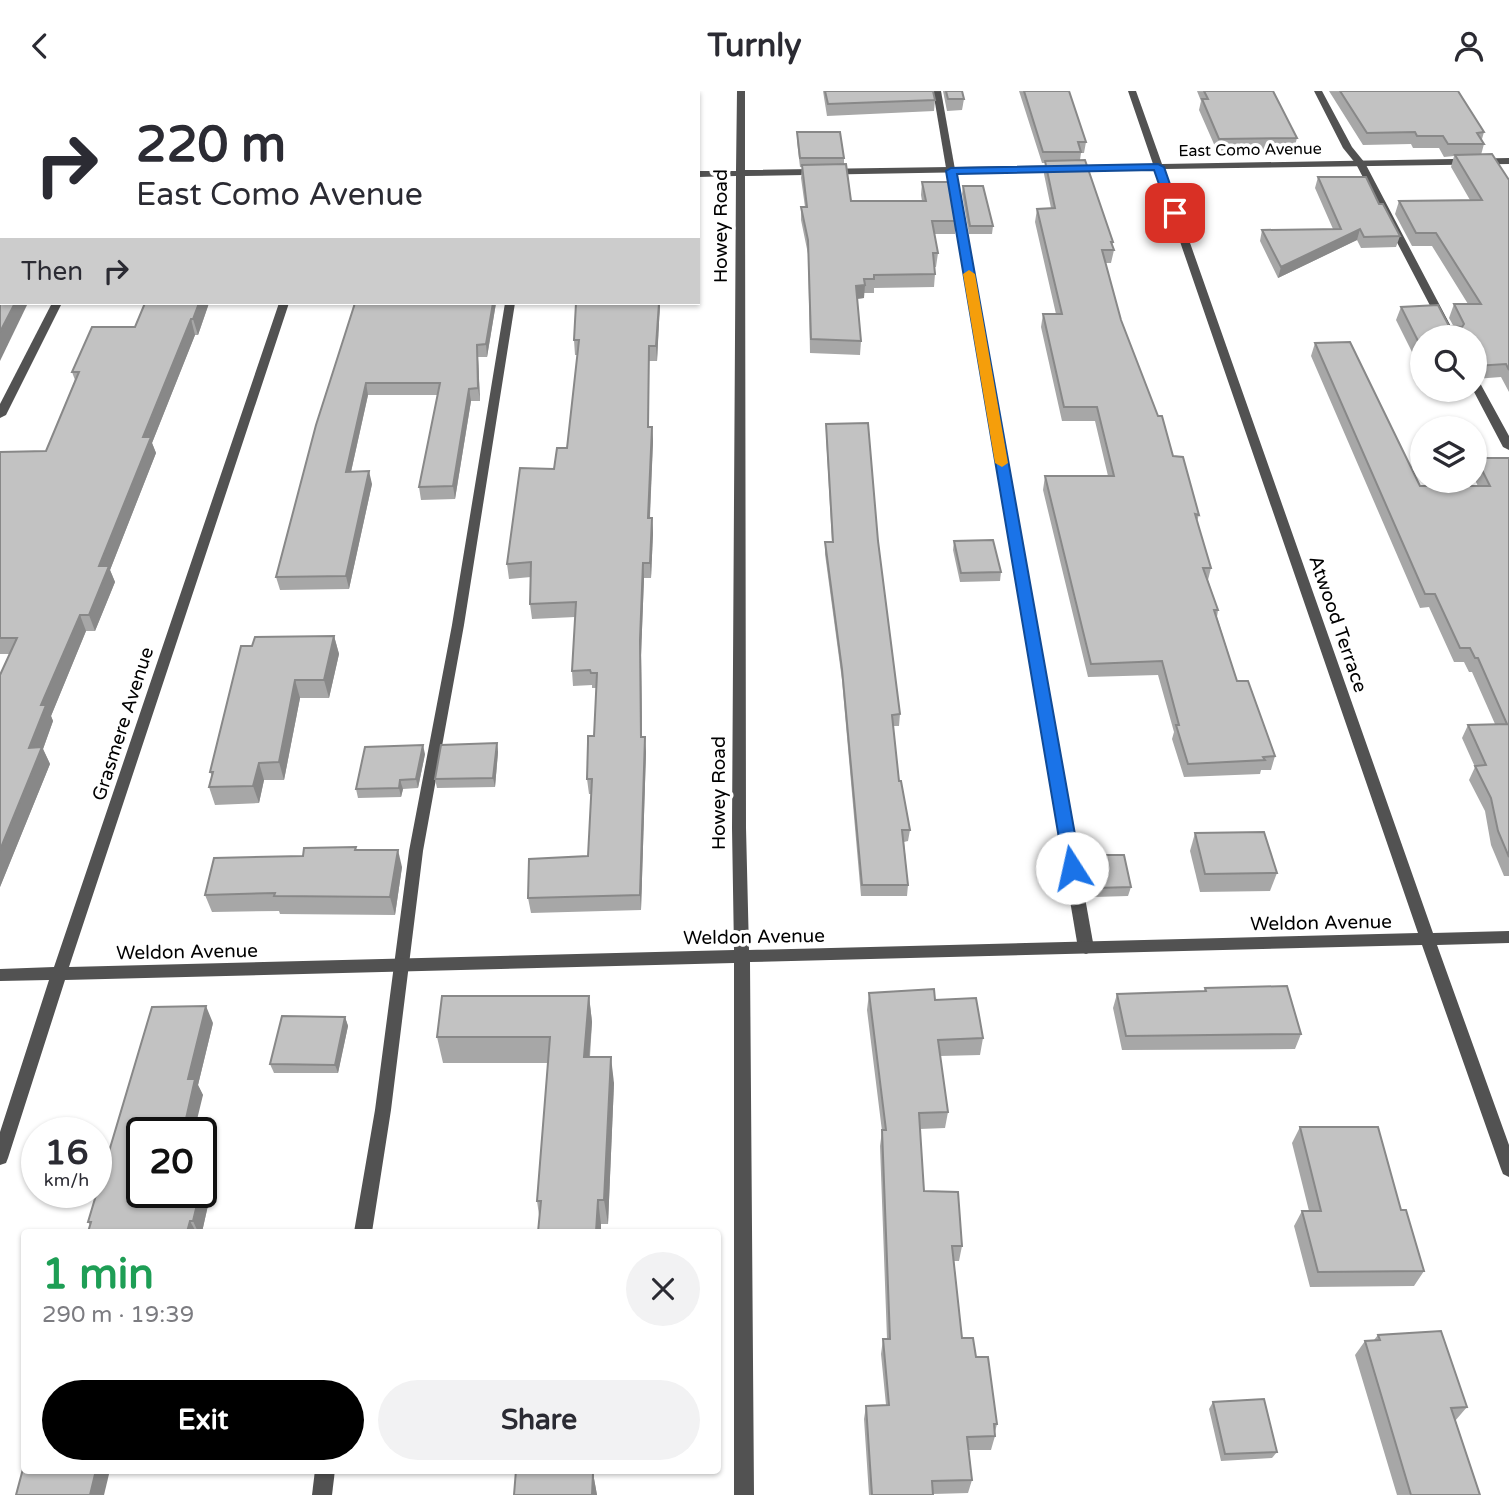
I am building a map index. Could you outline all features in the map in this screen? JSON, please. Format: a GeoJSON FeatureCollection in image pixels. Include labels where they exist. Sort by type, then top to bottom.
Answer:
{"type":"FeatureCollection","features":[{"type":"Feature","properties":{"kind":"street","name":"Howey Road"},"geometry":{"type":"LineString","coordinates":[[741,91],[743,174],[739,828],[743,957],[744,1495]]}},
{"type":"Feature","properties":{"kind":"street"},"geometry":{"type":"LineString","coordinates":[[937,91],[1086,948]]}},
{"type":"Feature","properties":{"kind":"street","name":"Atwood Terrace"},"geometry":{"type":"LineString","coordinates":[[1132,91],[1509,1169]]}},
{"type":"Feature","properties":{"kind":"street"},"geometry":{"type":"LineString","coordinates":[[1318,91],[1348,148],[1360,163],[1444,325]]}},
{"type":"Feature","properties":{"kind":"street","name":"East Como Avenue"},"geometry":{"type":"LineString","coordinates":[[700,174],[1509,161]]}},
{"type":"Feature","properties":{"kind":"street"},"geometry":{"type":"LineString","coordinates":[[0,415],[56,305]]}},
{"type":"Feature","properties":{"kind":"street","name":"Grasmere Avenue"},"geometry":{"type":"LineString","coordinates":[[0,1158],[283,305]]}},
{"type":"Feature","properties":{"kind":"street"},"geometry":{"type":"LineString","coordinates":[[363,1229],[383,1110],[416,851],[457,625],[510,305]]}},
{"type":"Feature","properties":{"kind":"street"},"geometry":{"type":"LineString","coordinates":[[1485,402],[1509,447]]}},
{"type":"Feature","properties":{"kind":"street","name":"Weldon Avenue"},"geometry":{"type":"LineString","coordinates":[[0,975],[1509,937]]}},
{"type":"Feature","properties":{"kind":"street"},"geometry":{"type":"LineString","coordinates":[[322,1495],[325,1474]]}},
{"type":"Feature","properties":{"kind":"building"},"geometry":{"type":"Polygon","coordinates":[[[825,91],[933,91],[935,100],[828,104],[825,91]]]}},
{"type":"Feature","properties":{"kind":"building"},"geometry":{"type":"Polygon","coordinates":[[[946,91],[962,91],[964,99],[948,99],[946,91]]]}},
{"type":"Feature","properties":{"kind":"building"},"geometry":{"type":"Polygon","coordinates":[[[1024,91],[1069,91],[1086,142],[1078,142],[1081,152],[1043,152],[1024,91]]]}},
{"type":"Feature","properties":{"kind":"building"},"geometry":{"type":"Polygon","coordinates":[[[1204,91],[1273,91],[1297,138],[1219,139],[1202,99],[1208,99],[1204,91]]]}},
{"type":"Feature","properties":{"kind":"building"},"geometry":{"type":"Polygon","coordinates":[[[1340,91],[1458,91],[1484,132],[1477,133],[1484,144],[1448,144],[1443,136],[1417,136],[1415,132],[1367,133],[1340,91]]]}},
{"type":"Feature","properties":{"kind":"building"},"geometry":{"type":"Polygon","coordinates":[[[797,132],[840,132],[844,158],[800,158],[797,132]]]}},
{"type":"Feature","properties":{"kind":"building"},"geometry":{"type":"Polygon","coordinates":[[[1492,154],[1509,180],[1509,370],[1506,364],[1487,365],[1487,325],[1463,325],[1454,304],[1481,304],[1436,233],[1416,233],[1399,201],[1482,200],[1455,155],[1492,154]]]}},
{"type":"Feature","properties":{"kind":"building"},"geometry":{"type":"Polygon","coordinates":[[[1085,160],[1113,242],[1114,250],[1102,250],[1121,320],[1158,416],[1162,416],[1173,456],[1183,457],[1199,515],[1195,514],[1211,568],[1203,568],[1218,610],[1214,610],[1237,681],[1248,681],[1275,756],[1263,757],[1265,760],[1188,764],[1162,661],[1091,664],[1045,476],[1114,476],[1097,407],[1064,407],[1043,314],[1062,314],[1037,209],[1055,208],[1045,161],[1085,160]]]}},
{"type":"Feature","properties":{"kind":"building"},"geometry":{"type":"Polygon","coordinates":[[[846,164],[851,201],[926,201],[922,182],[949,182],[956,221],[932,221],[938,253],[933,253],[935,274],[874,275],[874,279],[864,279],[865,285],[856,286],[861,341],[811,339],[808,240],[801,207],[807,207],[802,165],[846,164]]]}},
{"type":"Feature","properties":{"kind":"building"},"geometry":{"type":"Polygon","coordinates":[[[1318,177],[1366,177],[1379,204],[1383,204],[1400,236],[1364,237],[1360,229],[1281,267],[1262,230],[1341,229],[1318,177]]]}},
{"type":"Feature","properties":{"kind":"building"},"geometry":{"type":"Polygon","coordinates":[[[963,186],[983,186],[993,226],[970,226],[963,186]]]}},
{"type":"Feature","properties":{"kind":"building"},"geometry":{"type":"Polygon","coordinates":[[[0,305],[14,305],[0,332],[0,305]]]}},
{"type":"Feature","properties":{"kind":"building"},"geometry":{"type":"Polygon","coordinates":[[[144,305],[198,305],[143,437],[151,437],[99,566],[109,566],[89,615],[80,615],[41,705],[46,705],[29,748],[42,747],[0,850],[0,675],[17,638],[0,638],[0,452],[46,451],[79,372],[72,372],[92,327],[135,327],[144,305]]]}},
{"type":"Feature","properties":{"kind":"building"},"geometry":{"type":"Polygon","coordinates":[[[354,305],[493,305],[486,344],[477,345],[478,388],[469,389],[453,486],[419,487],[440,383],[366,383],[346,472],[369,471],[346,576],[276,577],[316,425],[354,305]]]}},
{"type":"Feature","properties":{"kind":"building"},"geometry":{"type":"Polygon","coordinates":[[[576,305],[659,305],[656,346],[649,346],[648,427],[652,427],[648,518],[652,518],[650,563],[643,563],[640,640],[641,737],[645,737],[640,895],[528,898],[529,859],[588,856],[592,779],[587,779],[588,736],[594,736],[597,673],[591,673],[590,670],[572,671],[576,602],[530,604],[531,562],[507,564],[520,468],[554,469],[557,448],[567,448],[579,340],[574,340],[576,305]]]}},
{"type":"Feature","properties":{"kind":"building"},"geometry":{"type":"Polygon","coordinates":[[[1438,305],[1448,325],[1410,325],[1401,307],[1438,305]]]}},
{"type":"Feature","properties":{"kind":"building"},"geometry":{"type":"Polygon","coordinates":[[[1350,342],[1410,465],[1410,493],[1487,493],[1487,486],[1490,486],[1487,480],[1487,458],[1509,458],[1509,857],[1498,831],[1491,798],[1475,766],[1486,765],[1468,725],[1507,724],[1478,658],[1475,658],[1470,648],[1460,648],[1435,594],[1425,594],[1315,343],[1350,342]]]}},
{"type":"Feature","properties":{"kind":"building"},"geometry":{"type":"Polygon","coordinates":[[[868,423],[878,541],[900,714],[892,715],[899,781],[910,830],[902,830],[908,885],[862,885],[842,669],[825,542],[833,542],[826,424],[868,423]]]}},
{"type":"Feature","properties":{"kind":"building"},"geometry":{"type":"Polygon","coordinates":[[[993,540],[1001,572],[961,573],[954,541],[993,540]]]}},
{"type":"Feature","properties":{"kind":"building"},"geometry":{"type":"Polygon","coordinates":[[[334,636],[324,680],[295,680],[279,762],[259,763],[253,786],[209,787],[213,772],[210,772],[241,646],[252,646],[255,637],[334,636]]]}},
{"type":"Feature","properties":{"kind":"building"},"geometry":{"type":"Polygon","coordinates":[[[497,743],[493,778],[435,779],[441,745],[497,743]]]}},
{"type":"Feature","properties":{"kind":"building"},"geometry":{"type":"Polygon","coordinates":[[[423,745],[416,779],[400,780],[399,788],[356,789],[365,747],[423,745]]]}},
{"type":"Feature","properties":{"kind":"building"},"geometry":{"type":"Polygon","coordinates":[[[1264,832],[1277,873],[1205,874],[1195,833],[1264,832]]]}},
{"type":"Feature","properties":{"kind":"building"},"geometry":{"type":"Polygon","coordinates":[[[356,847],[355,850],[398,850],[390,897],[274,896],[275,893],[205,895],[214,858],[303,856],[304,848],[356,847]]]}},
{"type":"Feature","properties":{"kind":"building"},"geometry":{"type":"Polygon","coordinates":[[[1089,855],[1124,855],[1131,887],[1096,888],[1089,855]]]}},
{"type":"Feature","properties":{"kind":"building"},"geometry":{"type":"Polygon","coordinates":[[[1287,986],[1301,1034],[1126,1036],[1117,994],[1206,991],[1205,988],[1287,986]]]}},
{"type":"Feature","properties":{"kind":"building"},"geometry":{"type":"Polygon","coordinates":[[[934,989],[935,1000],[976,998],[983,1038],[938,1040],[948,1112],[919,1113],[924,1191],[958,1192],[962,1246],[952,1246],[962,1338],[973,1338],[976,1357],[988,1357],[997,1424],[994,1424],[995,1436],[967,1437],[972,1480],[932,1481],[933,1495],[872,1495],[866,1406],[889,1405],[883,1339],[890,1339],[882,1130],[886,1130],[869,993],[934,989]]]}},
{"type":"Feature","properties":{"kind":"building"},"geometry":{"type":"Polygon","coordinates":[[[442,996],[589,996],[584,1057],[611,1057],[604,1200],[598,1200],[596,1229],[538,1229],[541,1201],[537,1201],[550,1037],[437,1037],[442,996]]]}},
{"type":"Feature","properties":{"kind":"building"},"geometry":{"type":"Polygon","coordinates":[[[206,1006],[188,1079],[195,1079],[186,1117],[126,1117],[126,1208],[196,1208],[188,1229],[89,1229],[92,1208],[112,1208],[112,1141],[152,1007],[206,1006]]]}},
{"type":"Feature","properties":{"kind":"building"},"geometry":{"type":"Polygon","coordinates":[[[282,1016],[345,1017],[335,1065],[270,1064],[282,1016]]]}},
{"type":"Feature","properties":{"kind":"building"},"geometry":{"type":"Polygon","coordinates":[[[1300,1127],[1378,1127],[1401,1210],[1406,1210],[1424,1271],[1318,1272],[1302,1211],[1321,1211],[1300,1127]]]}},
{"type":"Feature","properties":{"kind":"building"},"geometry":{"type":"Polygon","coordinates":[[[1441,1331],[1467,1407],[1451,1408],[1480,1495],[1411,1495],[1365,1341],[1380,1340],[1378,1335],[1441,1331]]]}},
{"type":"Feature","properties":{"kind":"building"},"geometry":{"type":"Polygon","coordinates":[[[1264,1399],[1277,1452],[1225,1454],[1213,1402],[1264,1399]]]}},
{"type":"Feature","properties":{"kind":"building"},"geometry":{"type":"Polygon","coordinates":[[[22,1474],[95,1474],[90,1495],[16,1495],[22,1474]]]}},
{"type":"Feature","properties":{"kind":"building"},"geometry":{"type":"Polygon","coordinates":[[[516,1474],[593,1474],[592,1495],[514,1495],[516,1474]]]}},
{"type":"Feature","properties":{"kind":"slow traffic"},"geometry":{"type":"LineString","coordinates":[[969,274],[1002,463]]}},
{"type":"Feature","properties":{"kind":"route"},"geometry":{"type":"LineString","coordinates":[[1072,868],[951,171],[1158,167],[1175,213]]}}]}
